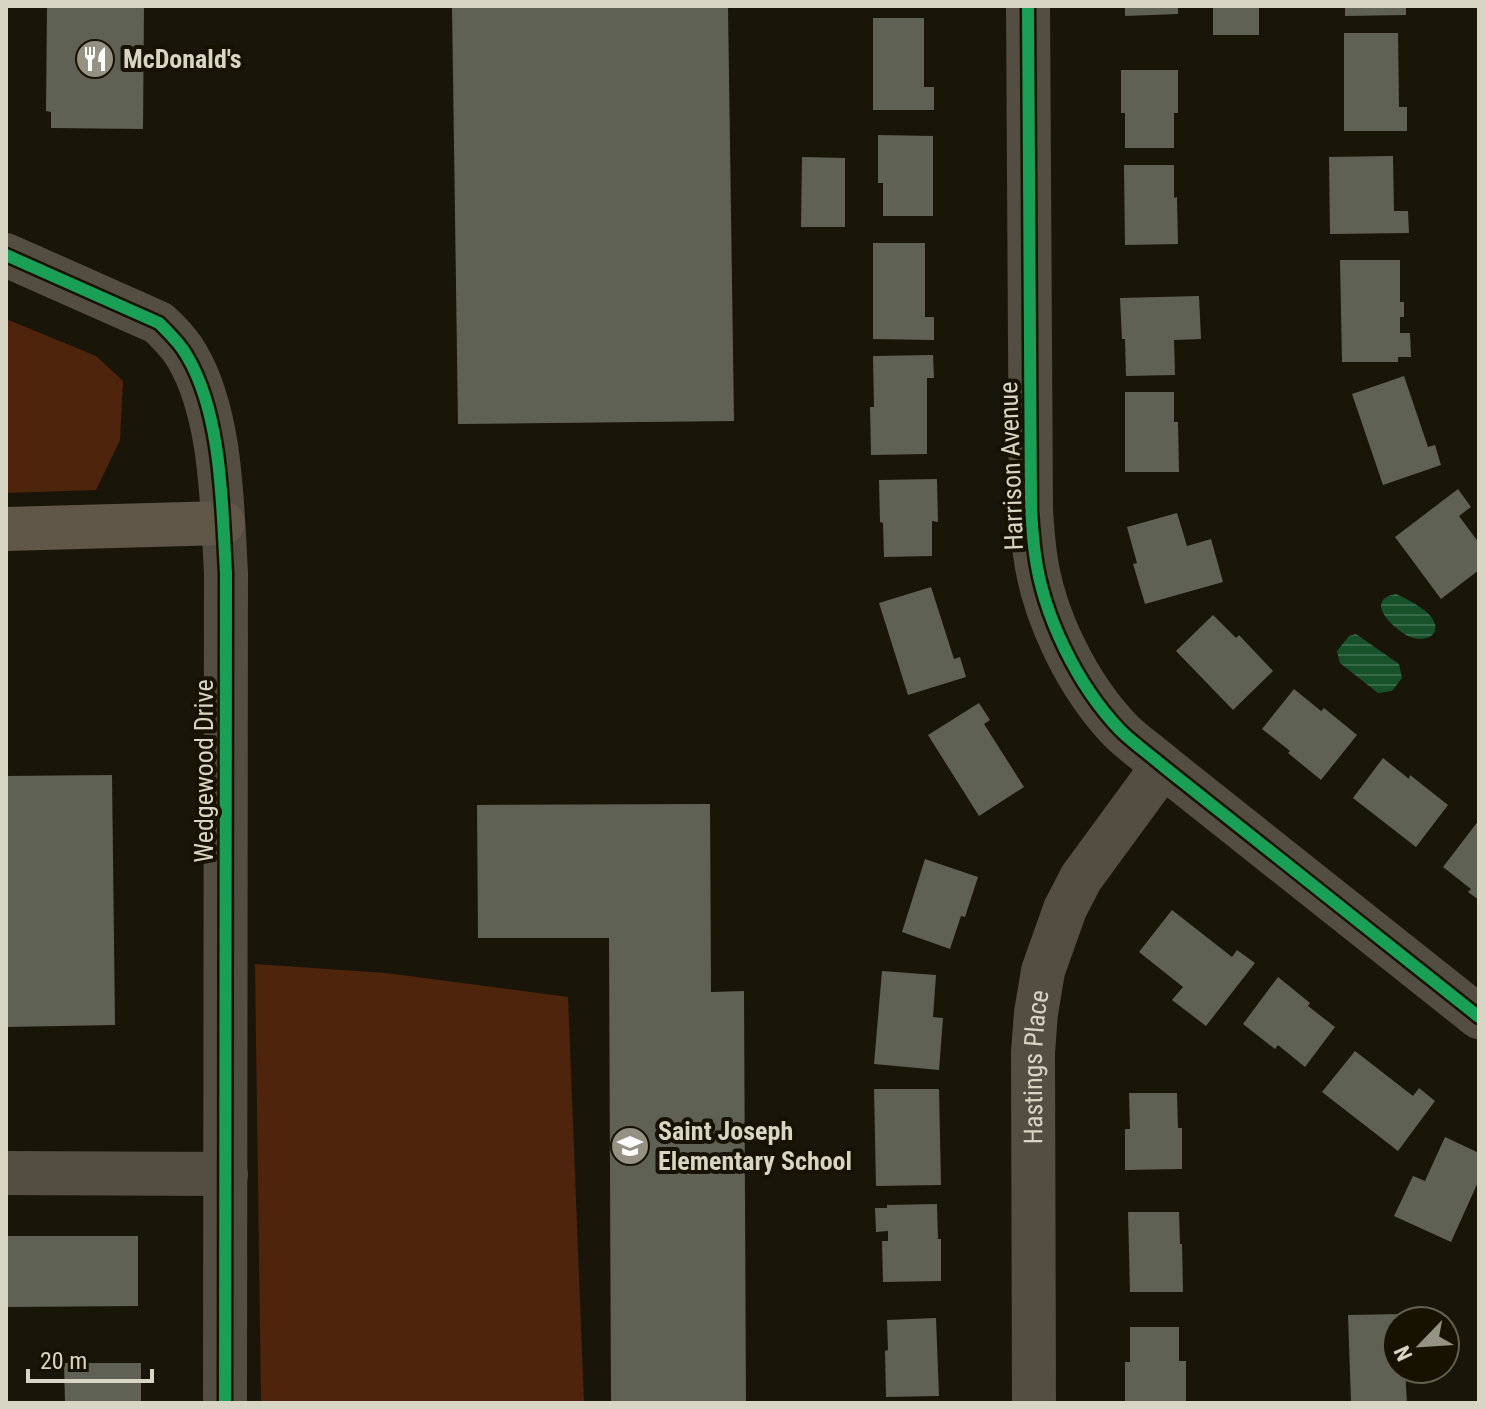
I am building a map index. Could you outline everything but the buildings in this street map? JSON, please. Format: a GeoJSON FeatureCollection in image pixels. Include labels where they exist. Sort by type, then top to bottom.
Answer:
{"type":"FeatureCollection","features":[{"type":"Feature","properties":{"kind":"main road"},"geometry":{"type":"LineString","coordinates":[[6,529],[223,523]]}},
{"type":"Feature","properties":{"kind":"street","name":"Harrison Avenue"},"geometry":{"type":"LineString","coordinates":[[1028,6],[1031,511],[1035,557],[1060,639],[1095,701],[1122,731],[1479,1017]]}},
{"type":"Feature","properties":{"kind":"street","name":"Wedgewood Drive"},"geometry":{"type":"LineString","coordinates":[[6,255],[159,323],[186,354],[205,397],[217,462],[226,573],[225,1403]]}},
{"type":"Feature","properties":{"kind":"street","name":"Hastings Place"},"geometry":{"type":"LineString","coordinates":[[1034,1403],[1033,1052],[1043,971],[1065,909],[1081,878],[1163,766]]}},
{"type":"Feature","properties":{"kind":"street"},"geometry":{"type":"LineString","coordinates":[[6,1173],[226,1174]]}},
{"type":"Feature","properties":{"kind":"shaded area"},"geometry":{"type":"Polygon","coordinates":[[[6,319],[96,356],[123,381],[120,440],[96,490],[6,493],[6,319]]]}},
{"type":"Feature","properties":{"kind":"shaded area"},"geometry":{"type":"Polygon","coordinates":[[[1396,594],[1429,614],[1435,625],[1430,637],[1419,639],[1408,636],[1389,621],[1381,608],[1382,602],[1396,594]]]}},
{"type":"Feature","properties":{"kind":"shaded area"},"geometry":{"type":"Polygon","coordinates":[[[1356,634],[1399,664],[1402,678],[1392,691],[1378,693],[1340,663],[1337,651],[1349,636],[1356,634]]]}},
{"type":"Feature","properties":{"kind":"shaded area"},"geometry":{"type":"Polygon","coordinates":[[[255,964],[386,973],[568,997],[584,1403],[261,1403],[255,964]]]}},
{"type":"Feature","properties":{"kind":"cycle path"},"geometry":{"type":"LineString","coordinates":[[1028,6],[1031,511],[1039,578],[1054,625],[1090,693],[1125,735],[1479,1017]]}},
{"type":"Feature","properties":{"kind":"cycle path"},"geometry":{"type":"LineString","coordinates":[[6,255],[159,323],[187,356],[199,380],[214,433],[226,573],[225,1403]]}},
{"type":"Feature","properties":{"kind":"place","name":"McDonald's"},"geometry":{"type":"Point","coordinates":[95,59]}},
{"type":"Feature","properties":{"kind":"place","name":"Saint Joseph Elementary School"},"geometry":{"type":"Point","coordinates":[630,1146]}}]}
